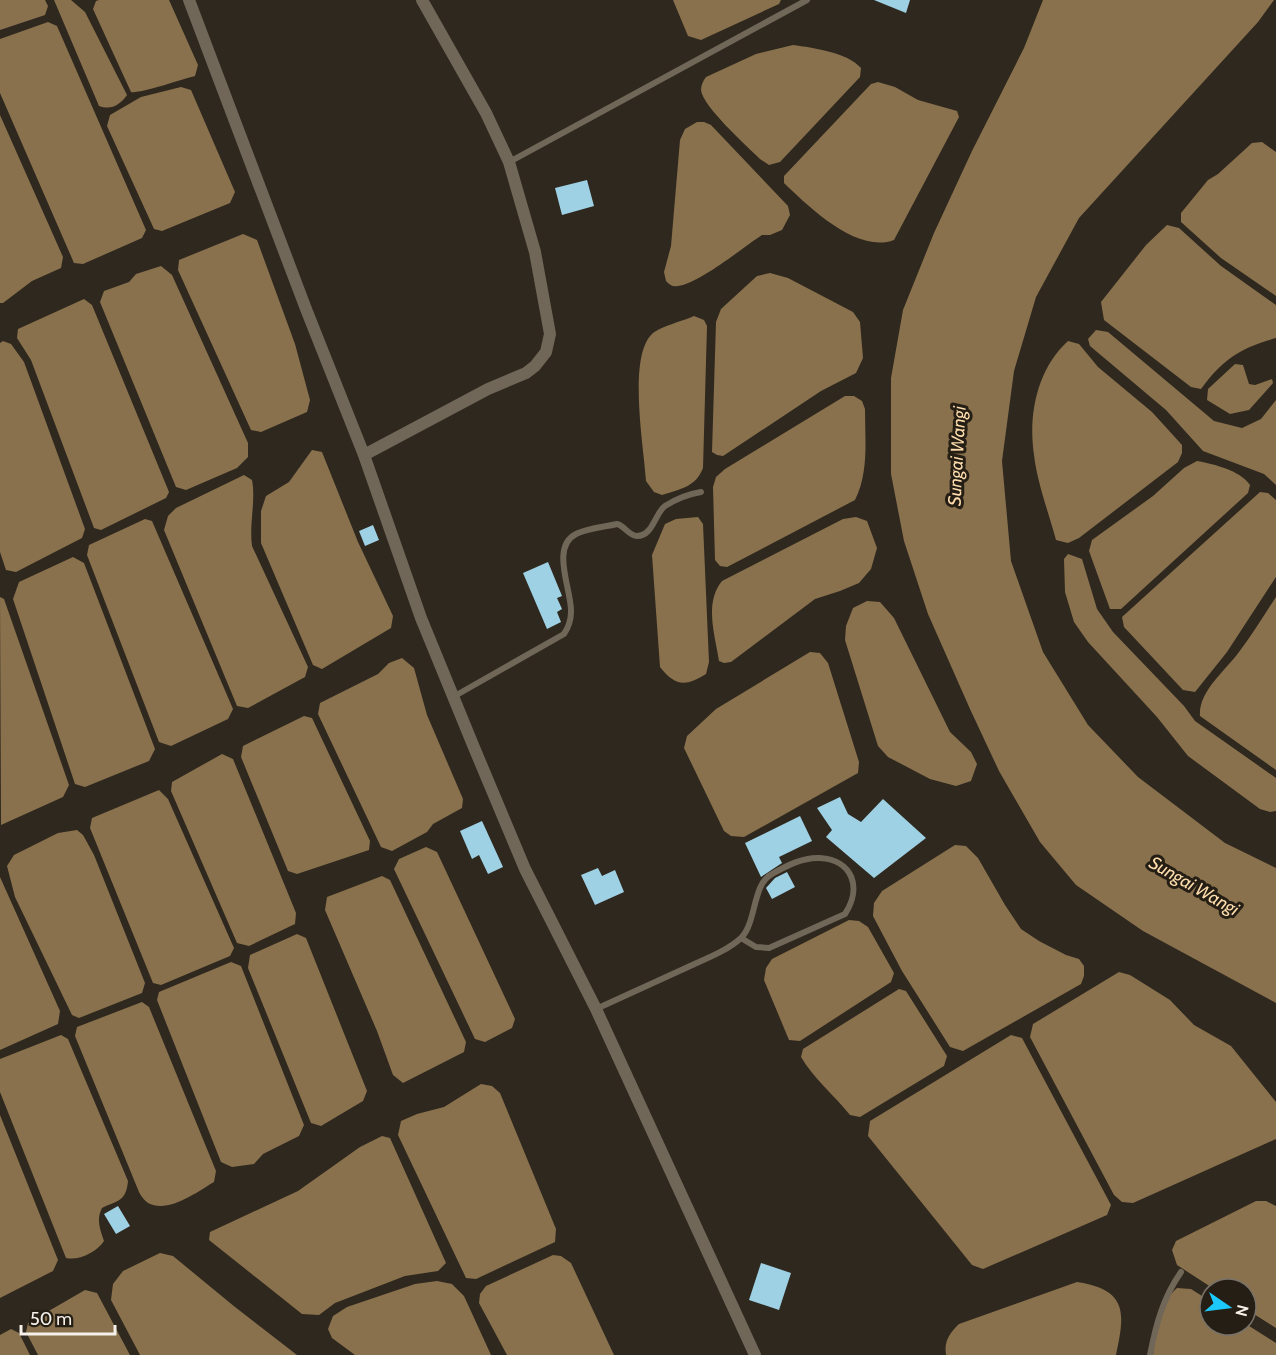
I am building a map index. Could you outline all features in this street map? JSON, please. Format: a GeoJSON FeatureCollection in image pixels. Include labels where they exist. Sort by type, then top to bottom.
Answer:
{"type":"FeatureCollection","features":[{"type":"Feature","properties":{"kind":"street"},"geometry":{"type":"LineString","coordinates":[[189,0],[364,455],[422,618],[453,697],[525,869],[596,1009],[755,1355]]}},
{"type":"Feature","properties":{"kind":"street"},"geometry":{"type":"LineString","coordinates":[[364,455],[488,389],[526,373],[546,352],[550,334],[535,252],[509,162],[486,113],[422,0]]}},
{"type":"Feature","properties":{"kind":"lane"},"geometry":{"type":"LineString","coordinates":[[509,162],[807,0]]}},
{"type":"Feature","properties":{"kind":"lane"},"geometry":{"type":"LineString","coordinates":[[453,697],[564,634],[572,612],[563,561],[564,551],[575,534],[617,524],[622,525],[631,534],[643,535],[655,522],[663,507],[701,492]]}},
{"type":"Feature","properties":{"kind":"lane"},"geometry":{"type":"LineString","coordinates":[[596,1009],[719,952],[741,938],[749,925],[762,885],[769,875],[803,860],[820,858],[838,863],[850,872],[854,885],[850,906],[845,914],[769,948],[756,947],[741,938]]}},
{"type":"Feature","properties":{"kind":"lane"},"geometry":{"type":"LineString","coordinates":[[1150,1355],[1161,1307],[1181,1272]]}},
{"type":"Feature","properties":{"kind":"water"},"geometry":{"type":"Polygon","coordinates":[[[0,0],[45,0],[48,6],[45,15],[0,30],[0,0]]]}},
{"type":"Feature","properties":{"kind":"water"},"geometry":{"type":"Polygon","coordinates":[[[54,0],[71,0],[85,12],[127,95],[118,104],[107,108],[99,106],[54,0]]]}},
{"type":"Feature","properties":{"kind":"water"},"geometry":{"type":"Polygon","coordinates":[[[169,0],[198,65],[195,76],[152,89],[131,92],[93,9],[96,1],[169,0]]]}},
{"type":"Feature","properties":{"kind":"water"},"geometry":{"type":"Polygon","coordinates":[[[673,0],[781,0],[779,4],[701,40],[688,36],[673,0]]]}},
{"type":"Feature","properties":{"kind":"water","name":"Sungai Wangi"},"geometry":{"type":"Polygon","coordinates":[[[1043,0],[1274,0],[1258,22],[1079,218],[1036,297],[1014,371],[1002,461],[1011,561],[1043,652],[1088,725],[1138,777],[1225,843],[1276,868],[1276,1003],[1143,931],[1076,885],[1040,842],[999,771],[970,709],[928,614],[904,541],[891,474],[891,378],[903,310],[934,233],[1024,48],[1043,0]]]}},
{"type":"Feature","properties":{"kind":"water"},"geometry":{"type":"Polygon","coordinates":[[[48,22],[57,26],[146,230],[142,238],[83,264],[74,263],[0,93],[0,39],[48,22]]]}},
{"type":"Feature","properties":{"kind":"water"},"geometry":{"type":"Polygon","coordinates":[[[793,45],[839,54],[861,68],[860,77],[780,162],[769,165],[760,159],[717,116],[704,97],[701,86],[706,77],[756,54],[793,45]]]}},
{"type":"Feature","properties":{"kind":"water"},"geometry":{"type":"Polygon","coordinates":[[[878,82],[895,87],[918,100],[957,111],[959,117],[894,240],[880,243],[865,240],[834,226],[784,183],[784,176],[871,84],[878,82]]]}},
{"type":"Feature","properties":{"kind":"water"},"geometry":{"type":"Polygon","coordinates":[[[181,87],[191,90],[235,192],[230,203],[162,231],[154,229],[107,126],[110,115],[141,97],[181,87]]]}},
{"type":"Feature","properties":{"kind":"water"},"geometry":{"type":"Polygon","coordinates":[[[0,115],[63,257],[61,268],[32,281],[3,303],[0,303],[0,115]]]}},
{"type":"Feature","properties":{"kind":"water"},"geometry":{"type":"Polygon","coordinates":[[[697,122],[711,125],[788,206],[790,215],[782,230],[770,235],[762,235],[698,279],[674,286],[666,281],[664,272],[671,246],[680,140],[685,129],[697,122]]]}},
{"type":"Feature","properties":{"kind":"water"},"geometry":{"type":"Polygon","coordinates":[[[1262,142],[1276,152],[1276,296],[1221,258],[1181,222],[1181,213],[1208,180],[1218,174],[1252,143],[1262,142]]]}},
{"type":"Feature","properties":{"kind":"water"},"geometry":{"type":"Polygon","coordinates":[[[1167,225],[1179,228],[1221,266],[1276,305],[1276,338],[1252,346],[1233,356],[1201,389],[1191,387],[1104,320],[1101,302],[1146,245],[1167,225]]]}},
{"type":"Feature","properties":{"kind":"water"},"geometry":{"type":"Polygon","coordinates":[[[243,234],[257,240],[295,344],[310,400],[307,412],[261,432],[251,430],[178,270],[179,260],[243,234]]]}},
{"type":"Feature","properties":{"kind":"water"},"geometry":{"type":"Polygon","coordinates":[[[161,266],[172,275],[248,443],[248,457],[237,468],[186,490],[176,487],[100,302],[104,291],[129,282],[136,274],[161,266]]]}},
{"type":"Feature","properties":{"kind":"water"},"geometry":{"type":"Polygon","coordinates":[[[770,273],[788,278],[853,312],[860,322],[863,358],[856,373],[821,391],[723,456],[717,455],[712,452],[716,322],[721,309],[757,276],[770,273]]]}},
{"type":"Feature","properties":{"kind":"water"},"geometry":{"type":"Polygon","coordinates":[[[84,299],[92,305],[169,492],[166,498],[101,530],[94,528],[31,360],[17,338],[18,329],[84,299]]]}},
{"type":"Feature","properties":{"kind":"water"},"geometry":{"type":"Polygon","coordinates":[[[694,316],[704,320],[707,326],[703,468],[692,483],[662,495],[654,492],[646,481],[639,405],[640,364],[644,347],[654,332],[694,316]]]}},
{"type":"Feature","properties":{"kind":"water"},"geometry":{"type":"Polygon","coordinates":[[[1096,330],[1108,332],[1214,421],[1242,428],[1261,419],[1276,400],[1276,485],[1264,474],[1203,451],[1166,410],[1090,346],[1088,339],[1096,330]]]}},
{"type":"Feature","properties":{"kind":"water"},"geometry":{"type":"Polygon","coordinates":[[[3,341],[11,344],[24,362],[85,529],[82,538],[16,572],[6,570],[0,552],[0,343],[3,341]]]}},
{"type":"Feature","properties":{"kind":"water"},"geometry":{"type":"Polygon","coordinates":[[[1068,341],[1079,344],[1098,367],[1152,412],[1182,445],[1182,453],[1178,462],[1079,538],[1068,543],[1056,540],[1040,487],[1032,440],[1032,424],[1042,379],[1057,352],[1068,341]]]}},
{"type":"Feature","properties":{"kind":"water"},"geometry":{"type":"Polygon","coordinates":[[[1235,364],[1243,365],[1249,384],[1255,385],[1272,379],[1273,383],[1249,410],[1230,414],[1207,400],[1208,389],[1235,364]]]}},
{"type":"Feature","properties":{"kind":"water"},"geometry":{"type":"Polygon","coordinates":[[[845,396],[854,396],[862,401],[865,409],[864,467],[855,500],[727,567],[720,566],[715,560],[713,487],[716,477],[725,469],[845,396]]]}},
{"type":"Feature","properties":{"kind":"water"},"geometry":{"type":"Polygon","coordinates":[[[312,450],[322,452],[358,542],[393,616],[391,628],[322,669],[313,665],[261,543],[261,511],[266,496],[289,482],[312,450]]]}},
{"type":"Feature","properties":{"kind":"water"},"geometry":{"type":"Polygon","coordinates":[[[1197,461],[1226,468],[1240,475],[1250,485],[1248,493],[1121,609],[1110,609],[1089,551],[1092,540],[1153,496],[1184,468],[1197,461]]]}},
{"type":"Feature","properties":{"kind":"water"},"geometry":{"type":"Polygon","coordinates":[[[244,475],[252,480],[253,488],[252,546],[308,667],[305,677],[248,708],[237,706],[164,530],[168,516],[176,508],[244,475]]]}},
{"type":"Feature","properties":{"kind":"water"},"geometry":{"type":"Polygon","coordinates":[[[1260,492],[1268,493],[1276,500],[1276,577],[1227,652],[1195,692],[1183,690],[1124,627],[1122,617],[1260,492]]]}},
{"type":"Feature","properties":{"kind":"water"},"geometry":{"type":"Polygon","coordinates":[[[698,517],[703,524],[709,662],[706,674],[686,683],[671,678],[660,667],[652,555],[665,524],[676,519],[698,517]]]}},
{"type":"Feature","properties":{"kind":"water"},"geometry":{"type":"Polygon","coordinates":[[[856,517],[867,521],[877,548],[871,569],[859,583],[815,599],[731,662],[719,661],[713,630],[712,609],[713,599],[722,581],[843,519],[856,517]]]}},
{"type":"Feature","properties":{"kind":"water"},"geometry":{"type":"Polygon","coordinates":[[[145,519],[152,521],[233,709],[228,719],[171,746],[159,742],[87,555],[89,545],[145,519]]]}},
{"type":"Feature","properties":{"kind":"water"},"geometry":{"type":"Polygon","coordinates":[[[1068,554],[1082,559],[1097,609],[1113,632],[1184,706],[1195,721],[1276,778],[1276,811],[1260,809],[1188,756],[1157,717],[1088,642],[1074,622],[1065,592],[1064,559],[1068,554]]]}},
{"type":"Feature","properties":{"kind":"water"},"geometry":{"type":"Polygon","coordinates":[[[73,557],[84,563],[155,749],[149,761],[85,787],[75,784],[13,599],[19,582],[73,557]]]}},
{"type":"Feature","properties":{"kind":"water"},"geometry":{"type":"Polygon","coordinates":[[[0,597],[4,599],[69,785],[63,797],[1,825],[0,597]]]}},
{"type":"Feature","properties":{"kind":"water"},"geometry":{"type":"Polygon","coordinates":[[[1276,597],[1276,770],[1200,716],[1203,699],[1208,690],[1244,645],[1276,597]]]}},
{"type":"Feature","properties":{"kind":"water"},"geometry":{"type":"Polygon","coordinates":[[[867,601],[880,602],[894,618],[950,732],[971,752],[977,764],[971,781],[956,786],[930,779],[888,757],[878,746],[845,640],[846,626],[853,608],[867,601]]]}},
{"type":"Feature","properties":{"kind":"water"},"geometry":{"type":"Polygon","coordinates":[[[810,652],[820,653],[828,663],[859,762],[858,773],[744,837],[731,836],[724,831],[684,748],[687,736],[716,709],[810,652]]]}},
{"type":"Feature","properties":{"kind":"water"},"geometry":{"type":"Polygon","coordinates":[[[402,658],[414,668],[427,715],[463,799],[462,808],[433,824],[427,832],[392,851],[381,847],[318,714],[320,703],[378,674],[389,663],[402,658]]]}},
{"type":"Feature","properties":{"kind":"water"},"geometry":{"type":"Polygon","coordinates":[[[304,716],[312,718],[370,841],[369,850],[297,874],[288,871],[241,757],[243,746],[304,716]]]}},
{"type":"Feature","properties":{"kind":"water"},"geometry":{"type":"Polygon","coordinates":[[[222,754],[233,759],[296,913],[295,924],[249,946],[237,943],[171,791],[172,782],[222,754]]]}},
{"type":"Feature","properties":{"kind":"water"},"geometry":{"type":"Polygon","coordinates":[[[159,790],[168,799],[234,948],[230,956],[161,985],[153,983],[90,828],[92,818],[159,790]]]}},
{"type":"Feature","properties":{"kind":"water"},"geometry":{"type":"Polygon","coordinates":[[[77,830],[83,835],[94,855],[145,983],[142,993],[79,1018],[72,1015],[15,897],[7,866],[14,855],[58,833],[77,830]]]}},
{"type":"Feature","properties":{"kind":"water"},"geometry":{"type":"Polygon","coordinates":[[[955,845],[966,846],[978,858],[1021,929],[1066,955],[1079,959],[1084,966],[1081,984],[963,1051],[950,1047],[902,971],[873,916],[874,903],[882,891],[955,845]]]}},
{"type":"Feature","properties":{"kind":"water"},"geometry":{"type":"Polygon","coordinates":[[[426,847],[437,852],[515,1019],[512,1028],[485,1042],[475,1039],[394,869],[399,859],[426,847]]]}},
{"type":"Feature","properties":{"kind":"water"},"geometry":{"type":"Polygon","coordinates":[[[382,876],[390,880],[466,1042],[464,1052],[403,1083],[393,1075],[377,1031],[325,910],[327,897],[382,876]]]}},
{"type":"Feature","properties":{"kind":"water"},"geometry":{"type":"Polygon","coordinates":[[[0,877],[60,1011],[58,1024],[0,1050],[0,877]]]}},
{"type":"Feature","properties":{"kind":"water"},"geometry":{"type":"Polygon","coordinates":[[[849,920],[859,921],[868,927],[894,973],[891,982],[800,1041],[789,1040],[764,980],[766,968],[772,959],[849,920]]]}},
{"type":"Feature","properties":{"kind":"water"},"geometry":{"type":"Polygon","coordinates":[[[297,934],[306,938],[367,1091],[363,1101],[321,1126],[311,1123],[248,968],[250,955],[297,934]]]}},
{"type":"Feature","properties":{"kind":"water"},"geometry":{"type":"Polygon","coordinates":[[[231,962],[241,966],[304,1125],[299,1136],[263,1154],[254,1164],[232,1167],[221,1162],[157,1000],[159,992],[231,962]]]}},
{"type":"Feature","properties":{"kind":"water"},"geometry":{"type":"Polygon","coordinates":[[[1119,972],[1130,975],[1170,1000],[1194,1025],[1231,1046],[1276,1102],[1276,1139],[1133,1203],[1122,1202],[1114,1195],[1030,1037],[1033,1024],[1119,972]]]}},
{"type":"Feature","properties":{"kind":"water"},"geometry":{"type":"Polygon","coordinates":[[[899,989],[906,991],[947,1056],[944,1066],[860,1117],[850,1115],[806,1065],[801,1057],[803,1049],[899,989]]]}},
{"type":"Feature","properties":{"kind":"water"},"geometry":{"type":"Polygon","coordinates":[[[142,1002],[149,1007],[216,1171],[214,1182],[191,1196],[164,1206],[148,1203],[139,1192],[75,1036],[77,1027],[142,1002]]]}},
{"type":"Feature","properties":{"kind":"water"},"geometry":{"type":"Polygon","coordinates":[[[61,1035],[68,1039],[128,1181],[123,1196],[102,1208],[100,1212],[99,1224],[104,1241],[87,1255],[71,1259],[66,1258],[0,1092],[0,1059],[61,1035]]]}},
{"type":"Feature","properties":{"kind":"water"},"geometry":{"type":"Polygon","coordinates":[[[1011,1035],[1022,1038],[1111,1205],[1107,1215],[983,1269],[972,1265],[868,1136],[870,1121],[1011,1035]]]}},
{"type":"Feature","properties":{"kind":"water"},"geometry":{"type":"Polygon","coordinates":[[[481,1084],[492,1086],[500,1093],[556,1229],[555,1242],[476,1279],[466,1278],[398,1135],[401,1121],[444,1107],[481,1084]]]}},
{"type":"Feature","properties":{"kind":"water"},"geometry":{"type":"Polygon","coordinates":[[[0,1115],[58,1260],[53,1271],[0,1298],[0,1115]]]}},
{"type":"Feature","properties":{"kind":"water"},"geometry":{"type":"Polygon","coordinates":[[[382,1136],[390,1138],[446,1263],[438,1271],[405,1276],[335,1303],[319,1315],[302,1314],[209,1240],[210,1232],[298,1191],[360,1147],[382,1136]]]}},
{"type":"Feature","properties":{"kind":"water"},"geometry":{"type":"Polygon","coordinates":[[[1256,1201],[1266,1201],[1276,1206],[1276,1328],[1258,1317],[1258,1277],[1198,1279],[1177,1265],[1172,1250],[1176,1241],[1256,1201]]]}},
{"type":"Feature","properties":{"kind":"water"},"geometry":{"type":"Polygon","coordinates":[[[160,1253],[173,1256],[297,1355],[140,1355],[111,1300],[113,1284],[123,1271],[160,1253]]]}},
{"type":"Feature","properties":{"kind":"water"},"geometry":{"type":"Polygon","coordinates":[[[553,1255],[561,1256],[571,1263],[614,1355],[507,1355],[479,1303],[480,1294],[486,1286],[553,1255]]]}},
{"type":"Feature","properties":{"kind":"water"},"geometry":{"type":"Polygon","coordinates":[[[437,1281],[452,1284],[464,1296],[491,1355],[355,1355],[332,1338],[328,1329],[333,1316],[347,1307],[415,1284],[437,1281]]]}},
{"type":"Feature","properties":{"kind":"water"},"geometry":{"type":"Polygon","coordinates":[[[1077,1282],[1106,1291],[1119,1306],[1121,1327],[1116,1355],[946,1355],[948,1338],[959,1324],[1077,1282]]]}},
{"type":"Feature","properties":{"kind":"water"},"geometry":{"type":"Polygon","coordinates":[[[1177,1288],[1191,1289],[1198,1293],[1198,1337],[1258,1337],[1258,1332],[1276,1343],[1276,1355],[1153,1355],[1162,1310],[1177,1288]]]}},
{"type":"Feature","properties":{"kind":"water"},"geometry":{"type":"Polygon","coordinates":[[[85,1290],[97,1293],[130,1355],[38,1355],[26,1332],[28,1323],[85,1290]]]}},
{"type":"Feature","properties":{"kind":"water"},"geometry":{"type":"Polygon","coordinates":[[[11,1329],[19,1333],[30,1355],[0,1355],[0,1335],[11,1329]]]}},
{"type":"Feature","properties":{"kind":"building"},"geometry":{"type":"Polygon","coordinates":[[[874,0],[910,0],[906,13],[874,0]]]}},
{"type":"Feature","properties":{"kind":"building"},"geometry":{"type":"Polygon","coordinates":[[[587,180],[594,206],[562,215],[555,188],[587,180]]]}},
{"type":"Feature","properties":{"kind":"building"},"geometry":{"type":"Polygon","coordinates":[[[373,525],[379,540],[365,546],[359,531],[373,525]]]}},
{"type":"Feature","properties":{"kind":"building"},"geometry":{"type":"Polygon","coordinates":[[[548,562],[562,596],[557,598],[562,609],[557,612],[561,622],[547,629],[523,573],[548,562]]]}},
{"type":"Feature","properties":{"kind":"building"},"geometry":{"type":"Polygon","coordinates":[[[840,797],[848,814],[861,822],[883,799],[926,838],[874,878],[826,837],[832,830],[817,808],[840,797]]]}},
{"type":"Feature","properties":{"kind":"building"},"geometry":{"type":"Polygon","coordinates":[[[800,816],[812,841],[779,857],[782,863],[761,877],[745,843],[800,816]]]}},
{"type":"Feature","properties":{"kind":"building"},"geometry":{"type":"Polygon","coordinates":[[[482,821],[503,867],[488,874],[479,855],[472,859],[460,831],[482,821]]]}},
{"type":"Feature","properties":{"kind":"building"},"geometry":{"type":"Polygon","coordinates":[[[598,868],[602,876],[615,870],[624,892],[595,905],[581,875],[598,868]]]}},
{"type":"Feature","properties":{"kind":"building"},"geometry":{"type":"Polygon","coordinates":[[[787,872],[795,887],[772,899],[766,888],[775,878],[787,872]]]}},
{"type":"Feature","properties":{"kind":"building"},"geometry":{"type":"Polygon","coordinates":[[[118,1206],[130,1226],[116,1234],[104,1214],[118,1206]]]}},
{"type":"Feature","properties":{"kind":"building"},"geometry":{"type":"Polygon","coordinates":[[[761,1263],[791,1273],[779,1310],[749,1300],[761,1263]]]}}]}
